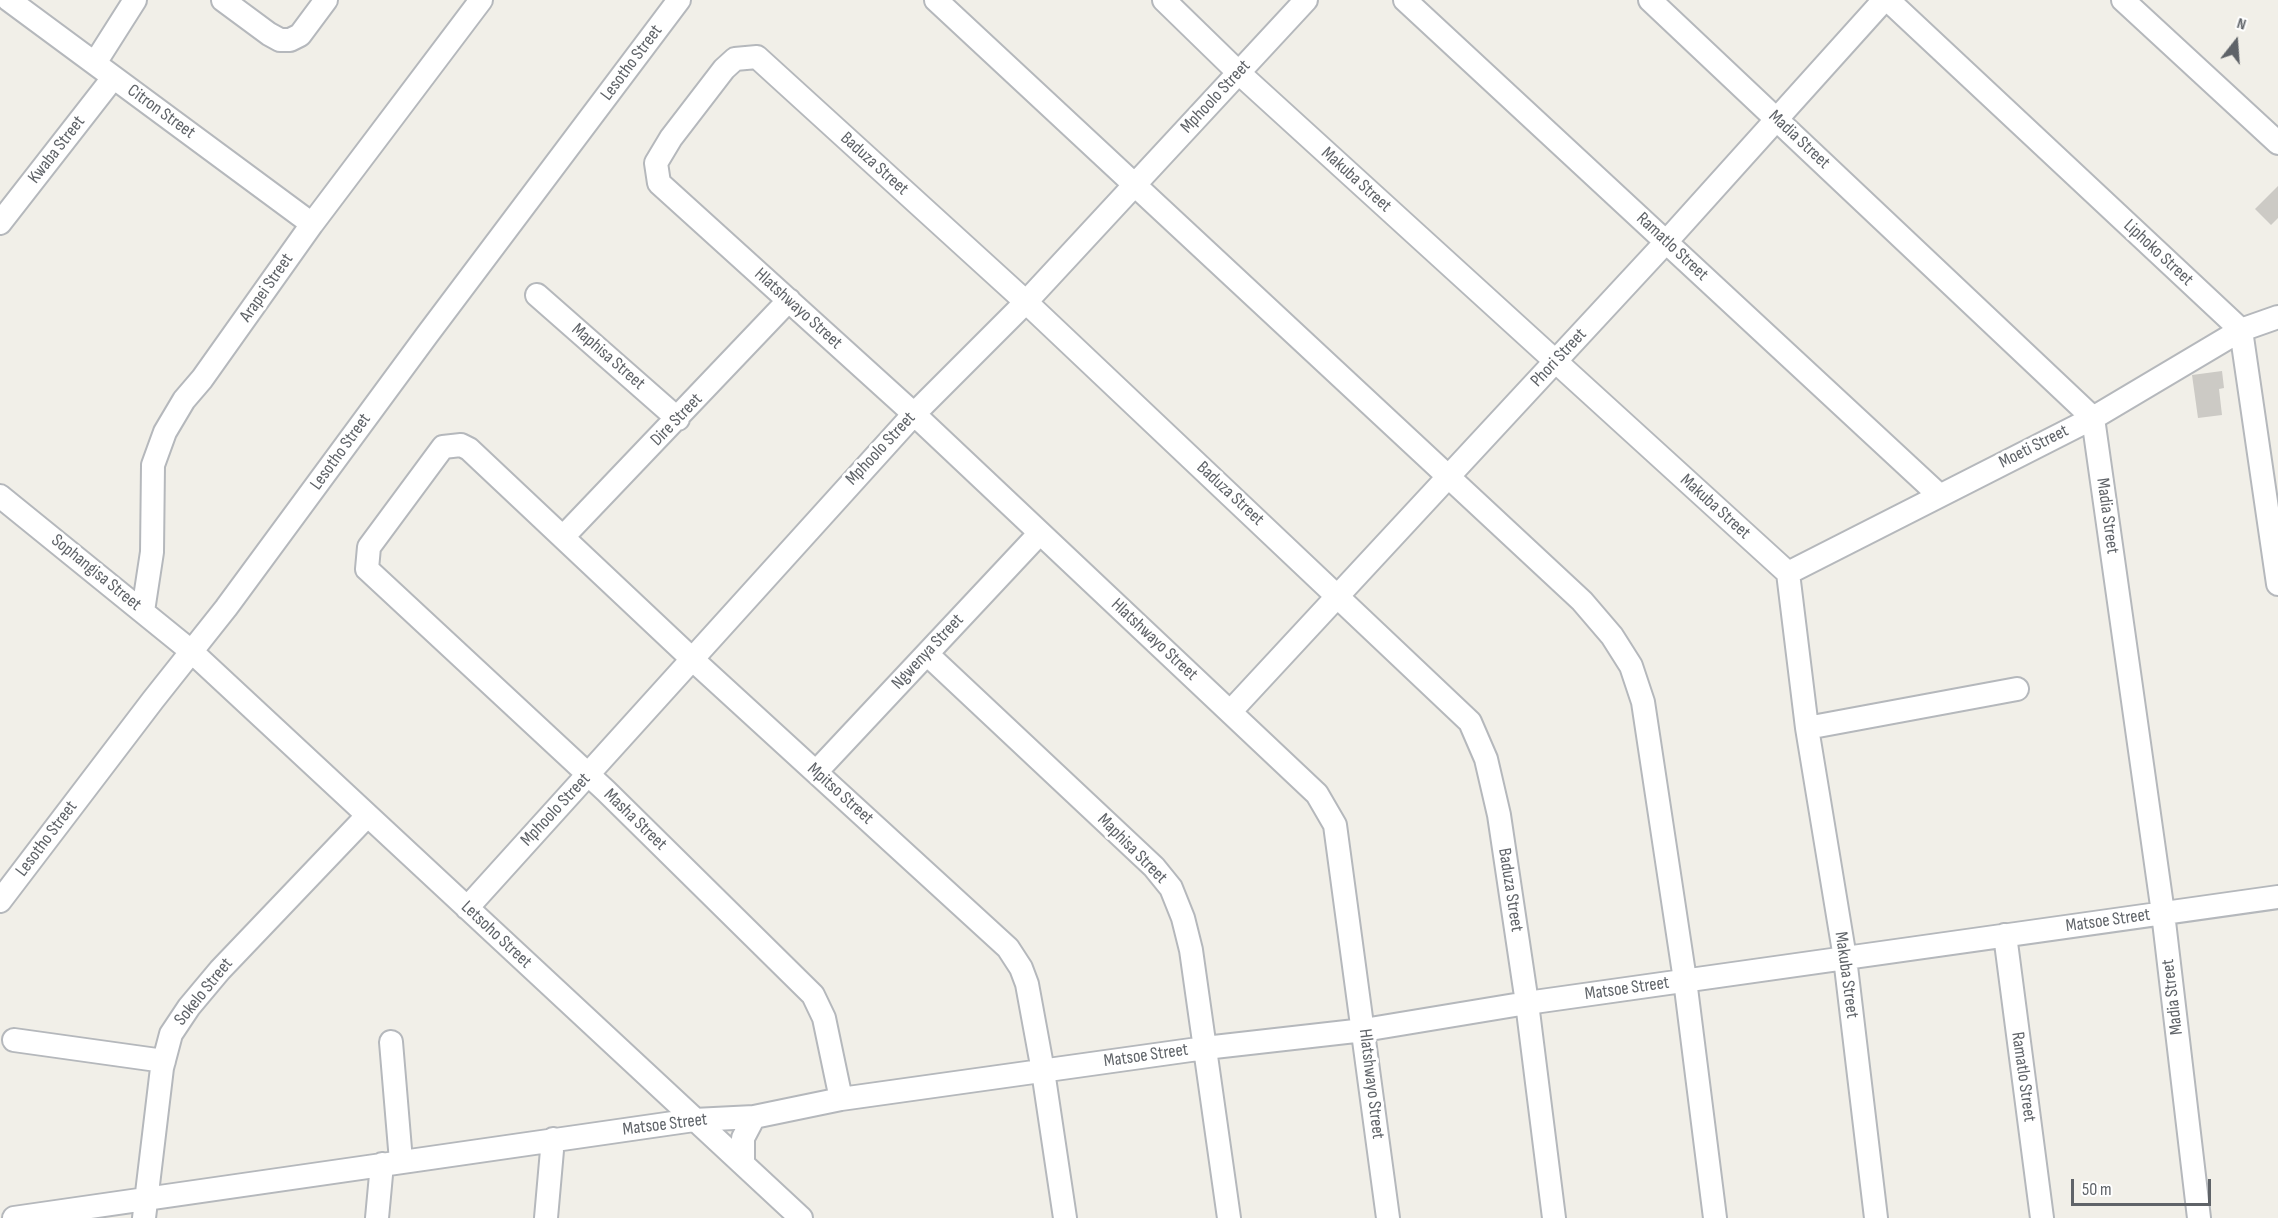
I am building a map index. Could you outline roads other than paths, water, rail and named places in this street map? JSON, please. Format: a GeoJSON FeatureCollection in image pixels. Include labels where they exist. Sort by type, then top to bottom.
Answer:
{"type":"FeatureCollection","features":[{"type":"Feature","properties":{"kind":"street"},"geometry":{"type":"LineString","coordinates":[[0,10],[8,0]]}},
{"type":"Feature","properties":{"kind":"street","name":"Citron Street"},"geometry":{"type":"LineString","coordinates":[[8,0],[312,224]]}},
{"type":"Feature","properties":{"kind":"street"},"geometry":{"type":"LineString","coordinates":[[95,63],[135,0]]}},
{"type":"Feature","properties":{"kind":"street"},"geometry":{"type":"LineString","coordinates":[[223,0],[269,34],[290,40],[300,35],[326,0]]}},
{"type":"Feature","properties":{"kind":"street","name":"Arapei Street"},"geometry":{"type":"LineString","coordinates":[[143,611],[152,552],[153,465],[165,432],[184,400],[202,379],[312,224],[481,0]]}},
{"type":"Feature","properties":{"kind":"street","name":"Lesotho Street"},"geometry":{"type":"LineString","coordinates":[[0,901],[226,608],[427,335],[679,0]]}},
{"type":"Feature","properties":{"kind":"street"},"geometry":{"type":"LineString","coordinates":[[936,0],[1449,476],[1581,601],[1612,636],[1631,666],[1643,702],[1685,980],[1715,1218]]}},
{"type":"Feature","properties":{"kind":"street","name":"Makuba Street"},"geometry":{"type":"LineString","coordinates":[[1164,0],[1239,73],[1788,573],[1807,728],[1845,958],[1876,1218]]}},
{"type":"Feature","properties":{"kind":"street","name":"Mphoolo Street"},"geometry":{"type":"LineString","coordinates":[[467,908],[589,776],[691,658],[914,414],[1026,302],[1306,0]]}},
{"type":"Feature","properties":{"kind":"street","name":"Ramatlo Street"},"geometry":{"type":"LineString","coordinates":[[1404,0],[1939,495]]}},
{"type":"Feature","properties":{"kind":"street","name":"Madia Street"},"geometry":{"type":"LineString","coordinates":[[1650,0],[2092,418],[2163,913],[2199,1218]]}},
{"type":"Feature","properties":{"kind":"street","name":"Phori Street"},"geometry":{"type":"LineString","coordinates":[[1230,711],[1556,362],[1886,0]]}},
{"type":"Feature","properties":{"kind":"street","name":"Liphoko Street"},"geometry":{"type":"LineString","coordinates":[[1886,0],[2241,330]]}},
{"type":"Feature","properties":{"kind":"street"},"geometry":{"type":"LineString","coordinates":[[2123,0],[2278,142]]}},
{"type":"Feature","properties":{"kind":"street","name":"Baduza Street"},"geometry":{"type":"LineString","coordinates":[[670,195],[659,183],[656,162],[671,138],[724,69],[735,59],[757,57],[1026,302],[1470,722],[1486,759],[1499,815],[1527,1003],[1554,1218]]}},
{"type":"Feature","properties":{"kind":"street","name":"Kwaba Street"},"geometry":{"type":"LineString","coordinates":[[0,223],[113,78]]}},
{"type":"Feature","properties":{"kind":"street","name":"Hlatshwayo Street"},"geometry":{"type":"LineString","coordinates":[[670,195],[914,414],[1317,794],[1335,825],[1388,1218]]}},
{"type":"Feature","properties":{"kind":"street","name":"Maphisa Street"},"geometry":{"type":"LineString","coordinates":[[537,295],[678,419]]}},
{"type":"Feature","properties":{"kind":"street","name":"Dire Street"},"geometry":{"type":"LineString","coordinates":[[563,537],[789,300]]}},
{"type":"Feature","properties":{"kind":"street","name":"Moeti Street"},"geometry":{"type":"LineString","coordinates":[[1788,573],[2092,418],[2241,330],[2278,317]]}},
{"type":"Feature","properties":{"kind":"street"},"geometry":{"type":"LineString","coordinates":[[2241,330],[2278,584]]}},
{"type":"Feature","properties":{"kind":"street","name":"Mpitso Street"},"geometry":{"type":"LineString","coordinates":[[373,577],[367,569],[366,558],[369,547],[387,520],[443,447],[460,445],[469,449],[691,658],[1008,948],[1021,968],[1027,984],[1043,1071],[1065,1218]]}},
{"type":"Feature","properties":{"kind":"street","name":"Sophangisa Street"},"geometry":{"type":"LineString","coordinates":[[0,496],[191,651]]}},
{"type":"Feature","properties":{"kind":"street","name":"Ngwenya Street"},"geometry":{"type":"LineString","coordinates":[[816,772],[1040,533]]}},
{"type":"Feature","properties":{"kind":"street","name":"Masha Street"},"geometry":{"type":"LineString","coordinates":[[373,577],[589,776],[813,995],[824,1018],[842,1099]]}},
{"type":"Feature","properties":{"kind":"street","name":"Letsoho Street"},"geometry":{"type":"LineString","coordinates":[[191,651],[801,1218]]}},
{"type":"Feature","properties":{"kind":"street","name":"Maphisa Street"},"geometry":{"type":"LineString","coordinates":[[927,654],[1154,867],[1171,888],[1183,918],[1191,950],[1229,1218]]}},
{"type":"Feature","properties":{"kind":"street"},"geometry":{"type":"LineString","coordinates":[[1807,728],[2017,689]]}},
{"type":"Feature","properties":{"kind":"street","name":"Sokelo Street"},"geometry":{"type":"LineString","coordinates":[[145,1209],[164,1061],[171,1034],[189,1007],[367,816]]}},
{"type":"Feature","properties":{"kind":"street","name":"Matsoe Street"},"geometry":{"type":"LineString","coordinates":[[14,1218],[145,1209],[391,1162],[694,1120],[754,1117],[842,1099],[1205,1048],[1364,1030],[1685,980],[2278,897]]}},
{"type":"Feature","properties":{"kind":"street","name":"Ramatlo Street"},"geometry":{"type":"LineString","coordinates":[[2005,935],[2042,1218]]}},
{"type":"Feature","properties":{"kind":"street"},"geometry":{"type":"LineString","coordinates":[[14,1040],[164,1061]]}},
{"type":"Feature","properties":{"kind":"street"},"geometry":{"type":"LineString","coordinates":[[377,1218],[391,1162],[391,1042]]}},
{"type":"Feature","properties":{"kind":"street"},"geometry":{"type":"LineString","coordinates":[[742,1164],[743,1138],[754,1117]]}},
{"type":"Feature","properties":{"kind":"street"},"geometry":{"type":"LineString","coordinates":[[546,1218],[553,1139]]}}]}
